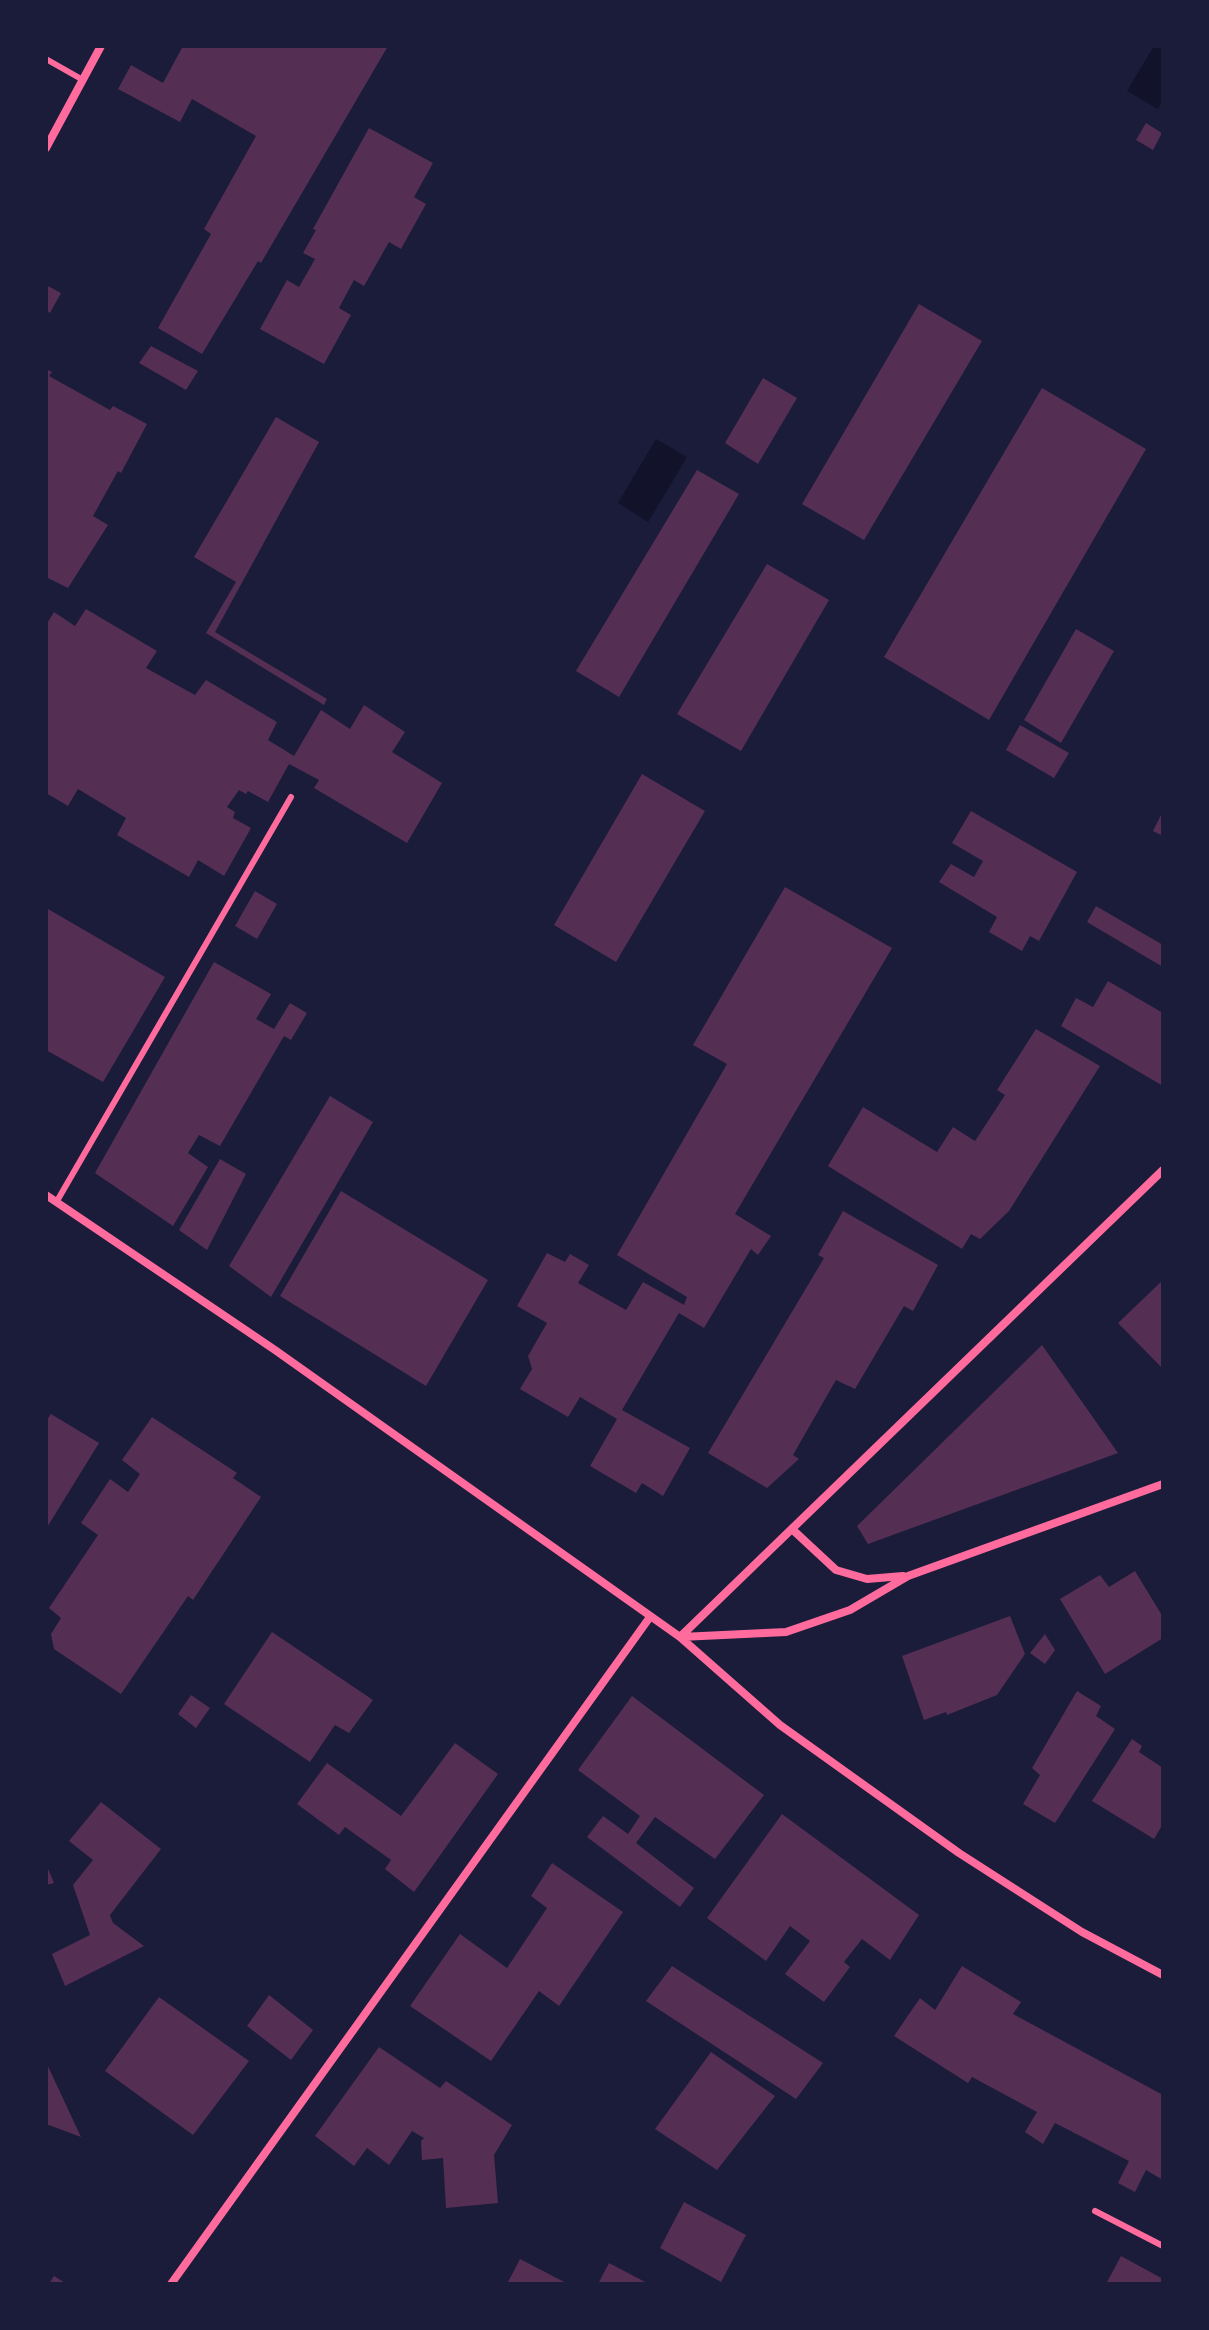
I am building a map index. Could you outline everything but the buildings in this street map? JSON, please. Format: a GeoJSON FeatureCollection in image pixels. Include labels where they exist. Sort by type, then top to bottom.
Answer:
{"type":"FeatureCollection","features":[{"type":"Feature","properties":{"kind":"street"},"geometry":{"type":"LineString","coordinates":[[46,148],[101,46]]}},
{"type":"Feature","properties":{"kind":"street"},"geometry":{"type":"LineString","coordinates":[[680,1637],[1163,1170]]}},
{"type":"Feature","properties":{"kind":"street"},"geometry":{"type":"LineString","coordinates":[[46,1195],[275,1350],[680,1637],[780,1725],[959,1853],[1082,1932],[1163,1975]]}},
{"type":"Feature","properties":{"kind":"street"},"geometry":{"type":"LineString","coordinates":[[680,1637],[786,1632],[850,1610],[908,1576],[1163,1484]]}},
{"type":"Feature","properties":{"kind":"street"},"geometry":{"type":"LineString","coordinates":[[793,1530],[836,1570],[867,1579],[908,1576]]}},
{"type":"Feature","properties":{"kind":"street"},"geometry":{"type":"LineString","coordinates":[[171,2284],[650,1617]]}},
{"type":"Feature","properties":{"kind":"lane"},"geometry":{"type":"LineString","coordinates":[[46,59],[83,80]]}},
{"type":"Feature","properties":{"kind":"lane"},"geometry":{"type":"LineString","coordinates":[[57,1201],[291,797]]}},
{"type":"Feature","properties":{"kind":"lane"},"geometry":{"type":"LineString","coordinates":[[1095,2211],[1163,2246]]}},
{"type":"Feature","properties":{"kind":"shaded area"},"geometry":{"type":"Polygon","coordinates":[[[1154,46],[1163,46],[1163,100],[1158,109],[1127,91],[1154,46]]]}},
{"type":"Feature","properties":{"kind":"shaded area"},"geometry":{"type":"Polygon","coordinates":[[[656,439],[687,457],[648,522],[618,503],[656,439]]]}}]}
